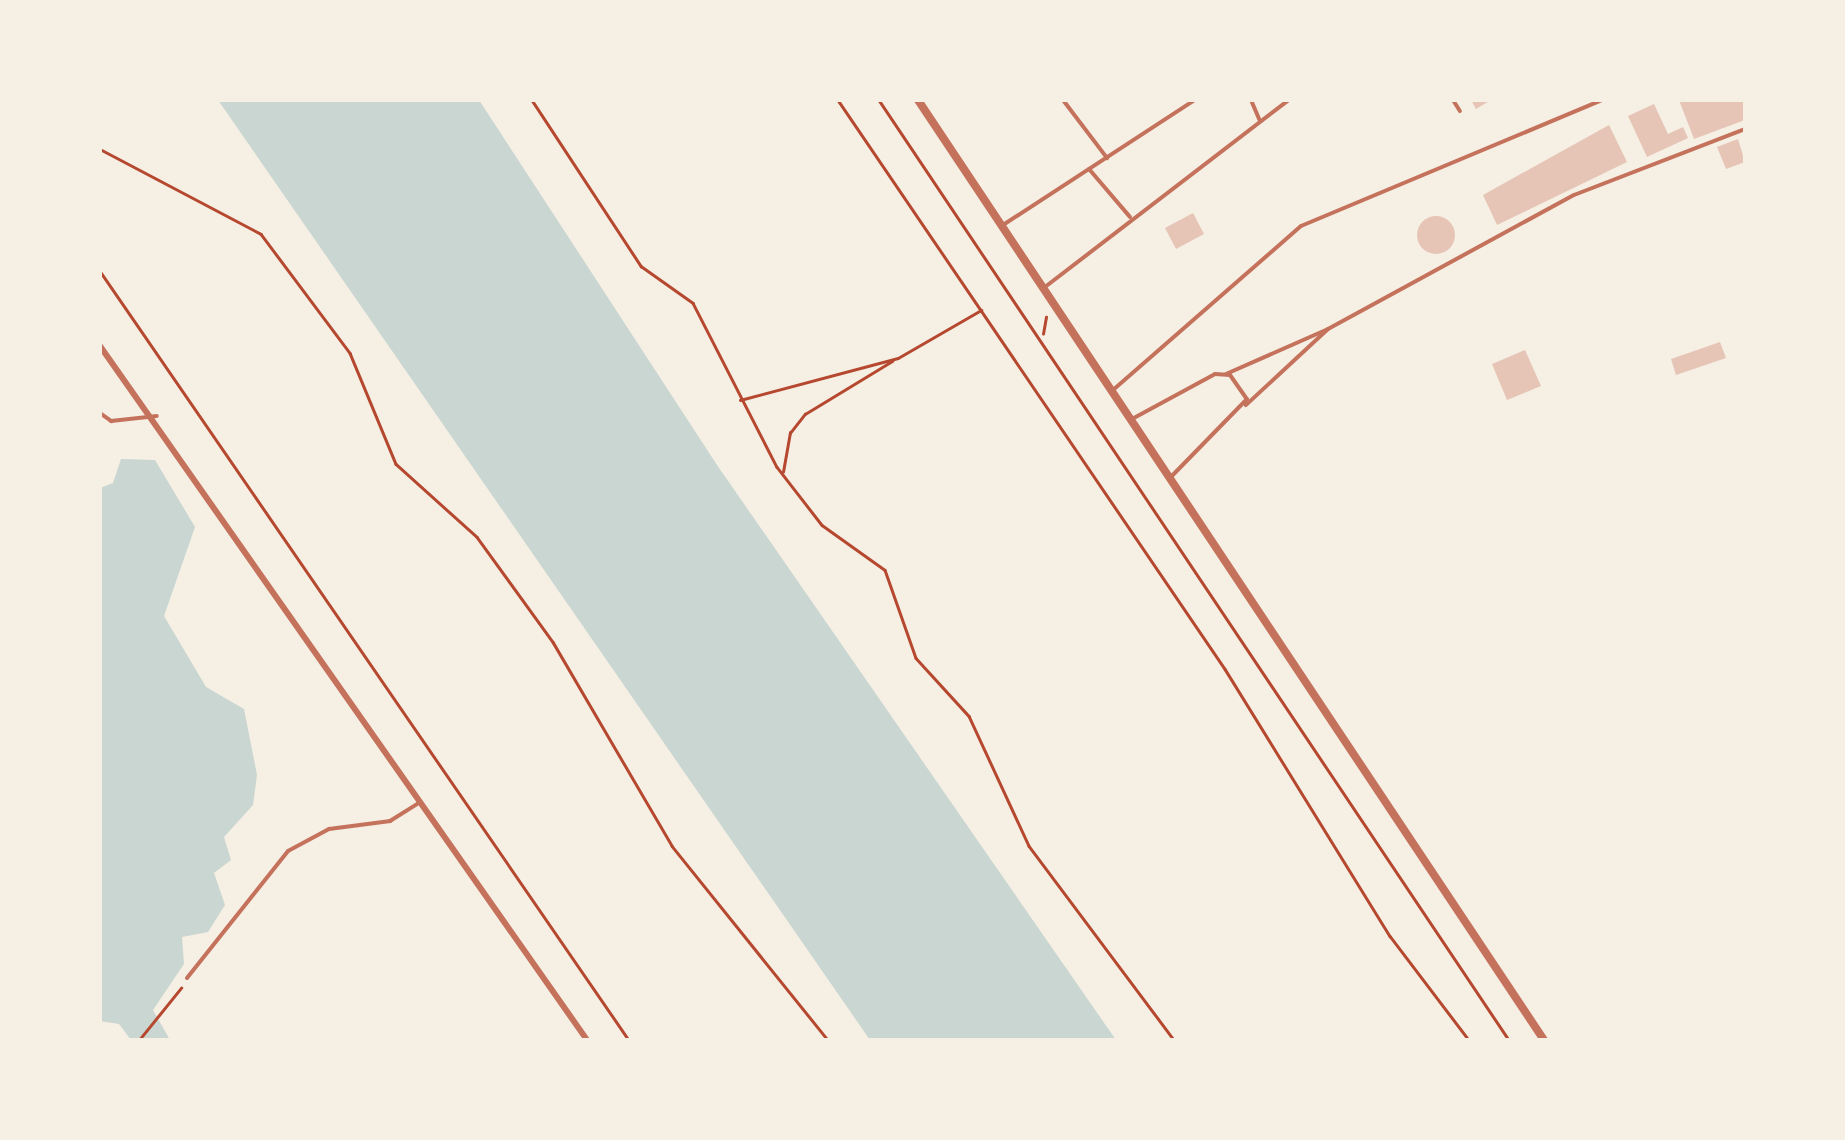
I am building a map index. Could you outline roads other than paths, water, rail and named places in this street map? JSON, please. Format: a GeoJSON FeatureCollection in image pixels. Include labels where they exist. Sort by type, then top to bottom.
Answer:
{"type":"FeatureCollection","features":[{"type":"Feature","properties":{"kind":"street"},"geometry":{"type":"LineString","coordinates":[[918,100],[1544,1040]]}},
{"type":"Feature","properties":{"kind":"street"},"geometry":{"type":"LineString","coordinates":[[100,346],[157,416],[587,1040]]}},
{"type":"Feature","properties":{"kind":"lane"},"geometry":{"type":"LineString","coordinates":[[1064,100],[1106,158]]}},
{"type":"Feature","properties":{"kind":"lane"},"geometry":{"type":"LineString","coordinates":[[1003,225],[1195,100]]}},
{"type":"Feature","properties":{"kind":"lane"},"geometry":{"type":"LineString","coordinates":[[1251,100],[1259,120]]}},
{"type":"Feature","properties":{"kind":"lane"},"geometry":{"type":"LineString","coordinates":[[1045,287],[1130,217],[1288,100]]}},
{"type":"Feature","properties":{"kind":"lane"},"geometry":{"type":"LineString","coordinates":[[1453,100],[1460,111]]}},
{"type":"Feature","properties":{"kind":"lane"},"geometry":{"type":"LineString","coordinates":[[1113,390],[1301,226],[1602,100]]}},
{"type":"Feature","properties":{"kind":"lane"},"geometry":{"type":"LineString","coordinates":[[1132,419],[1328,329],[1574,195],[1745,129]]}},
{"type":"Feature","properties":{"kind":"lane"},"geometry":{"type":"LineString","coordinates":[[1089,169],[1130,217]]}},
{"type":"Feature","properties":{"kind":"lane"},"geometry":{"type":"LineString","coordinates":[[1171,477],[1328,329]]}},
{"type":"Feature","properties":{"kind":"lane"},"geometry":{"type":"LineString","coordinates":[[1225,374],[1246,405]]}},
{"type":"Feature","properties":{"kind":"lane"},"geometry":{"type":"LineString","coordinates":[[100,412],[111,421],[157,416]]}},
{"type":"Feature","properties":{"kind":"lane"},"geometry":{"type":"LineString","coordinates":[[187,978],[288,851],[329,829],[390,821],[421,802]]}}]}
